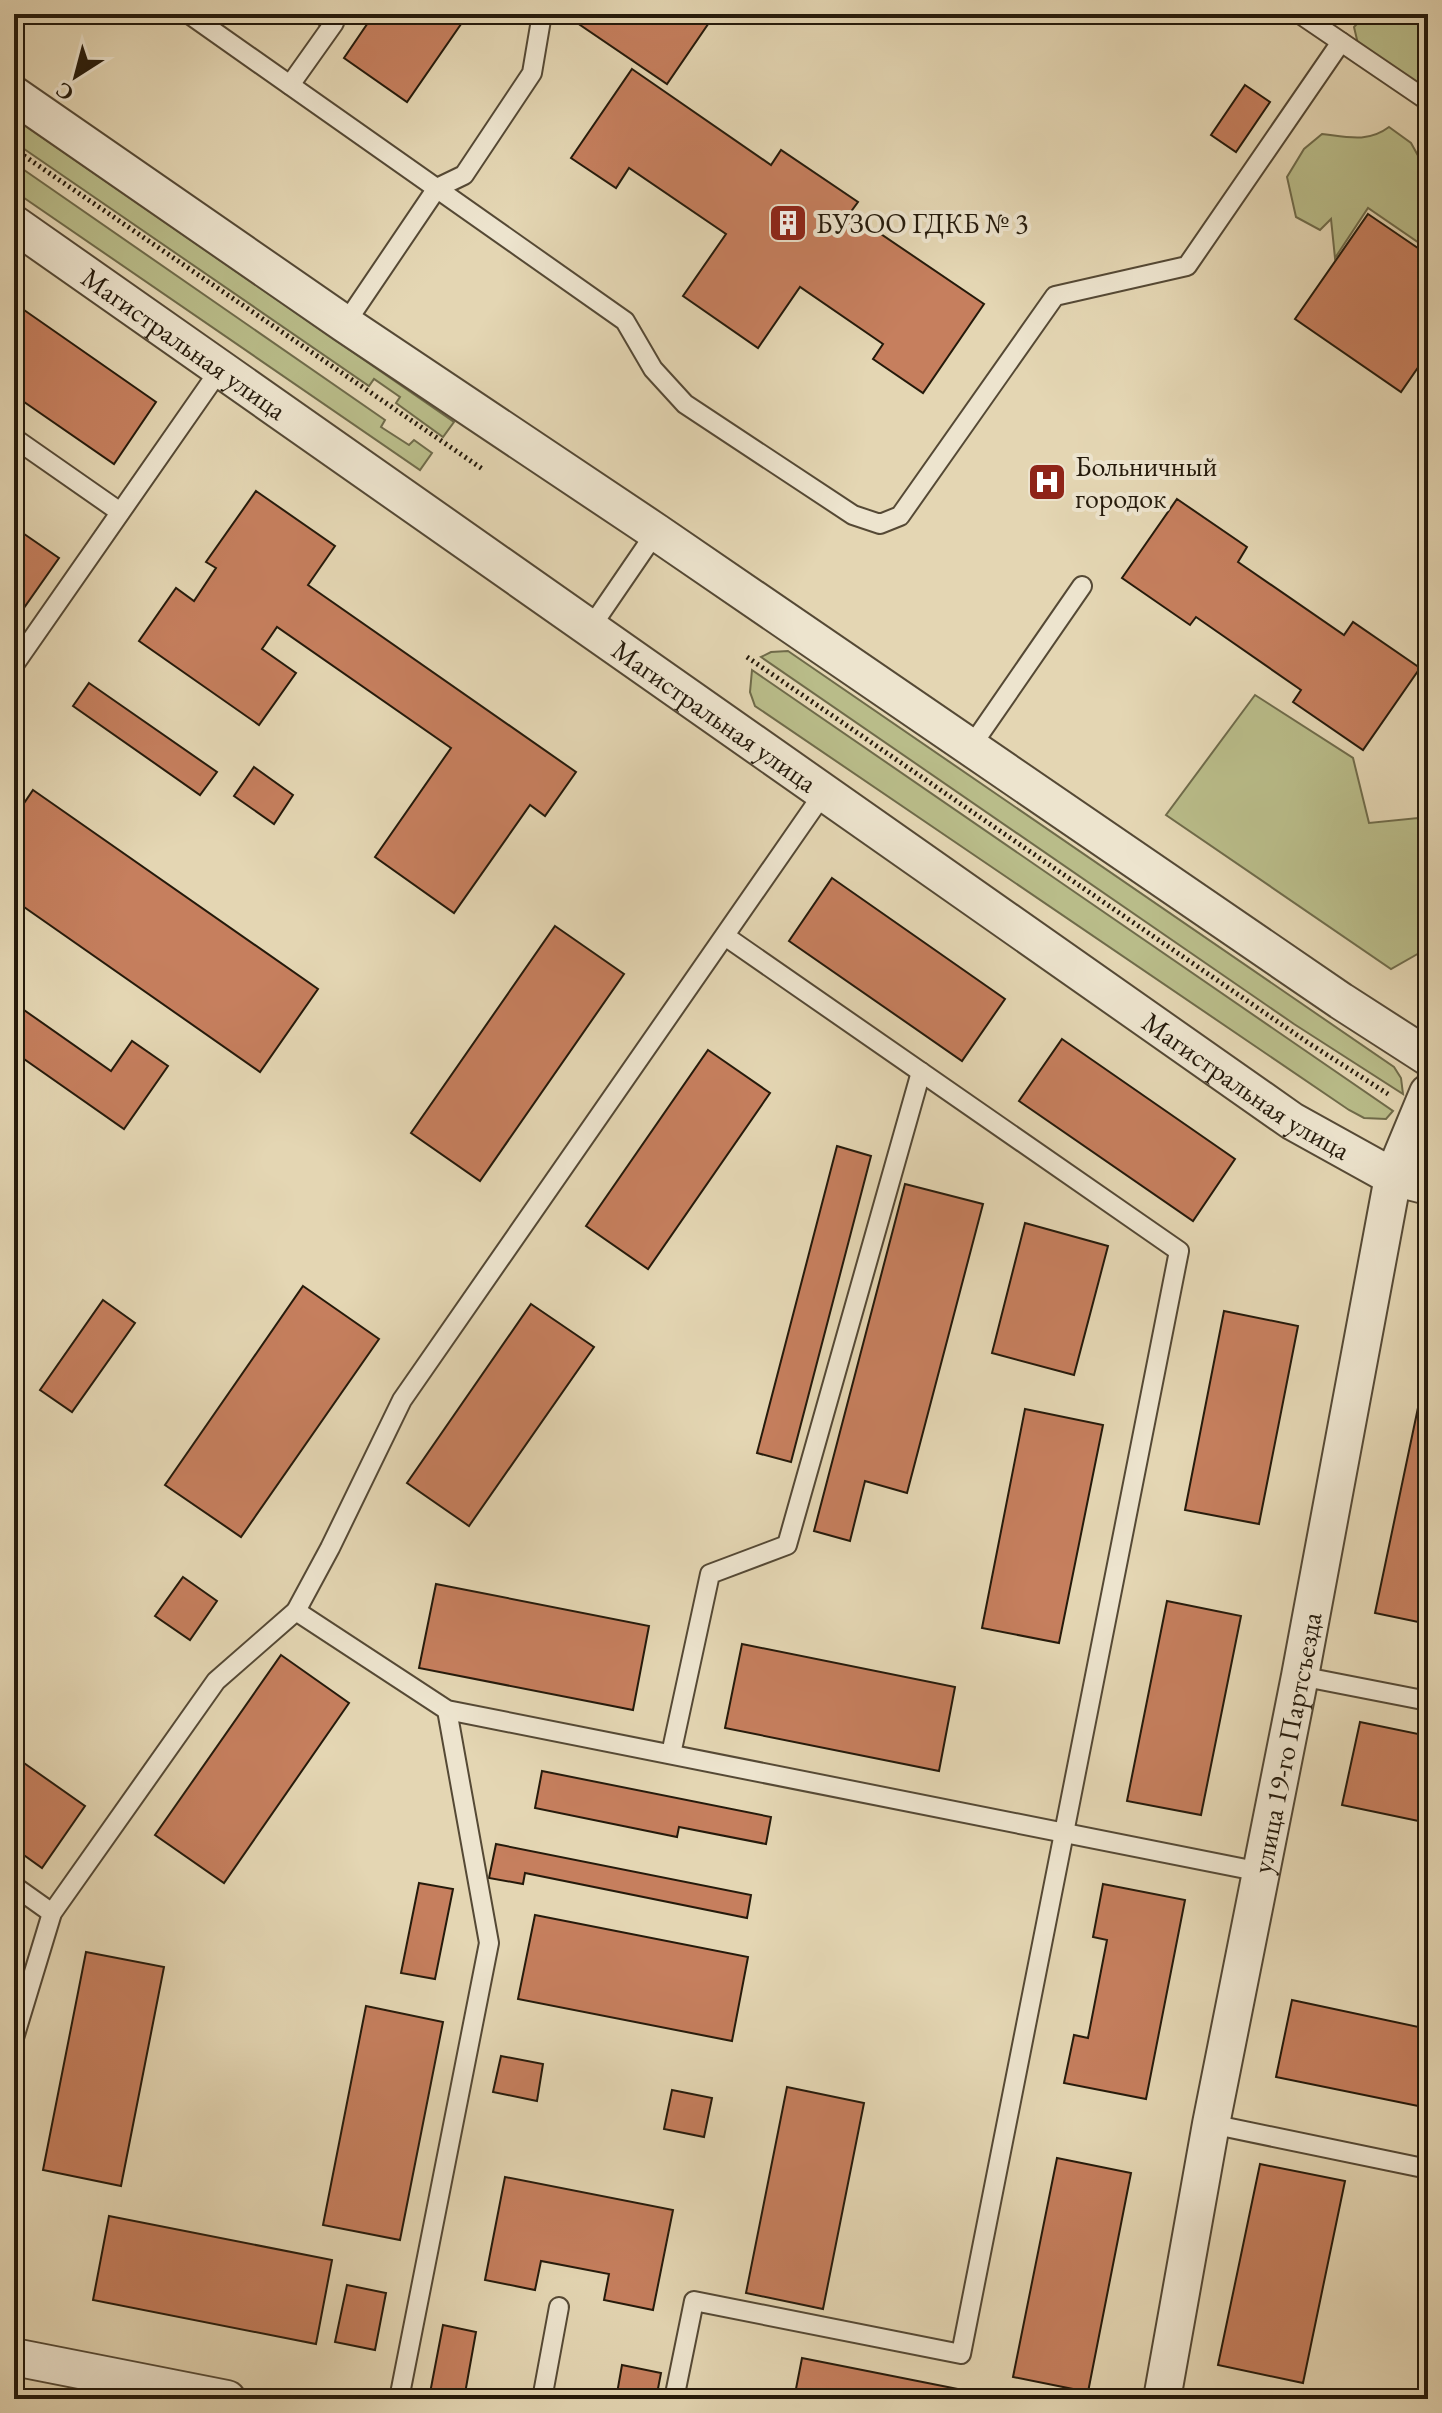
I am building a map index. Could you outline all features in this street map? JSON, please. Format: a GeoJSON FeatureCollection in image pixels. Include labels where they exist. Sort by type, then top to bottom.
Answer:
{"type":"FeatureCollection","features":[{"type":"Feature","properties":{"kind":"street"},"geometry":{"type":"LineString","coordinates":[[14,95],[345,324],[1428,1057]]}},
{"type":"Feature","properties":{"kind":"street","name":"Магистральная улица"},"geometry":{"type":"LineString","coordinates":[[14,224],[1292,1121],[1393,1177],[1428,1186]]}},
{"type":"Feature","properties":{"kind":"street","name":"улица 19-го Партсъезда"},"geometry":{"type":"LineString","coordinates":[[1162,2399],[1211,2124],[1300,1676],[1393,1177],[1424,1102]]}},
{"type":"Feature","properties":{"kind":"street"},"geometry":{"type":"LineString","coordinates":[[14,2357],[227,2399]]}},
{"type":"Feature","properties":{"kind":"lane"},"geometry":{"type":"LineString","coordinates":[[189,14],[625,321],[653,369],[685,404],[853,515],[880,524],[900,516],[1055,296],[1187,266],[1341,42]]}},
{"type":"Feature","properties":{"kind":"lane"},"geometry":{"type":"LineString","coordinates":[[290,85],[334,23],[321,14]]}},
{"type":"Feature","properties":{"kind":"lane"},"geometry":{"type":"LineString","coordinates":[[345,324],[437,188],[464,175],[532,73],[542,14]]}},
{"type":"Feature","properties":{"kind":"lane"},"geometry":{"type":"LineString","coordinates":[[1300,14],[1428,101]]}},
{"type":"Feature","properties":{"kind":"lane"},"geometry":{"type":"LineString","coordinates":[[14,665],[221,368]]}},
{"type":"Feature","properties":{"kind":"lane"},"geometry":{"type":"LineString","coordinates":[[14,438],[120,512]]}},
{"type":"Feature","properties":{"kind":"lane"},"geometry":{"type":"LineString","coordinates":[[591,627],[656,532]]}},
{"type":"Feature","properties":{"kind":"lane"},"geometry":{"type":"LineString","coordinates":[[970,748],[1082,586]]}},
{"type":"Feature","properties":{"kind":"lane"},"geometry":{"type":"LineString","coordinates":[[14,2038],[52,1913],[216,1681],[296,1611],[402,1400],[825,791]]}},
{"type":"Feature","properties":{"kind":"lane"},"geometry":{"type":"LineString","coordinates":[[674,2399],[694,2301],[961,2354],[1179,1251],[725,936]]}},
{"type":"Feature","properties":{"kind":"lane"},"geometry":{"type":"LineString","coordinates":[[671,1754],[710,1574],[787,1545],[921,1072]]}},
{"type":"Feature","properties":{"kind":"lane"},"geometry":{"type":"LineString","coordinates":[[296,1611],[447,1710],[1261,1872]]}},
{"type":"Feature","properties":{"kind":"lane"},"geometry":{"type":"LineString","coordinates":[[1300,1676],[1428,1701]]}},
{"type":"Feature","properties":{"kind":"lane"},"geometry":{"type":"LineString","coordinates":[[399,2399],[489,1943],[447,1710]]}},
{"type":"Feature","properties":{"kind":"lane"},"geometry":{"type":"LineString","coordinates":[[14,1886],[52,1913]]}},
{"type":"Feature","properties":{"kind":"lane"},"geometry":{"type":"LineString","coordinates":[[1211,2124],[1428,2169]]}},
{"type":"Feature","properties":{"kind":"lane"},"geometry":{"type":"LineString","coordinates":[[542,2399],[559,2307]]}},
{"type":"Feature","properties":{"kind":"path"},"geometry":{"type":"LineString","coordinates":[[14,149],[484,470]]}},
{"type":"Feature","properties":{"kind":"path"},"geometry":{"type":"LineString","coordinates":[[747,657],[1381,1091],[1424,1102]]}},
{"type":"Feature","properties":{"kind":"green space"},"geometry":{"type":"Polygon","coordinates":[[[1366,14],[1428,14],[1428,78],[1422,84],[1405,80],[1358,44],[1354,27],[1366,14]]]}},
{"type":"Feature","properties":{"kind":"green space"},"geometry":{"type":"Polygon","coordinates":[[[14,118],[454,422],[443,437],[396,403],[400,397],[374,379],[369,386],[14,142],[14,118]]]}},
{"type":"Feature","properties":{"kind":"green space"},"geometry":{"type":"Polygon","coordinates":[[[1389,127],[1411,143],[1428,169],[1428,249],[1368,208],[1335,258],[1331,219],[1320,230],[1296,217],[1287,177],[1304,149],[1322,134],[1365,137],[1389,127]]]}},
{"type":"Feature","properties":{"kind":"green space"},"geometry":{"type":"Polygon","coordinates":[[[14,163],[385,420],[381,427],[409,445],[414,440],[432,453],[420,470],[14,191],[14,163]]]}},
{"type":"Feature","properties":{"kind":"green space"},"geometry":{"type":"Polygon","coordinates":[[[788,651],[1394,1067],[1401,1078],[1403,1094],[1294,1024],[761,657],[771,652],[788,651]]]}},
{"type":"Feature","properties":{"kind":"green space"},"geometry":{"type":"Polygon","coordinates":[[[752,670],[1393,1111],[1386,1119],[1364,1118],[1349,1110],[755,706],[750,692],[752,670]]]}},
{"type":"Feature","properties":{"kind":"green space"},"geometry":{"type":"Polygon","coordinates":[[[1255,695],[1353,758],[1369,823],[1418,818],[1425,827],[1420,866],[1428,863],[1428,948],[1391,969],[1166,815],[1255,695]]]}},
{"type":"Feature","properties":{"kind":"building"},"geometry":{"type":"Polygon","coordinates":[[[374,14],[468,14],[407,102],[344,58],[374,14]]]}},
{"type":"Feature","properties":{"kind":"building"},"geometry":{"type":"Polygon","coordinates":[[[564,14],[715,14],[667,84],[564,14]]]}},
{"type":"Feature","properties":{"kind":"building","name":"БУЗОО ГДКБ № 3"},"geometry":{"type":"Polygon","coordinates":[[[632,69],[771,165],[781,150],[858,202],[850,213],[984,304],[923,393],[873,359],[883,344],[800,287],[758,348],[683,296],[726,234],[629,168],[616,188],[571,158],[632,69]]]}},
{"type":"Feature","properties":{"kind":"building"},"geometry":{"type":"Polygon","coordinates":[[[1245,85],[1270,102],[1236,152],[1211,135],[1245,85]]]}},
{"type":"Feature","properties":{"kind":"building"},"geometry":{"type":"Polygon","coordinates":[[[1368,214],[1428,255],[1428,353],[1401,392],[1295,319],[1368,214]]]}},
{"type":"Feature","properties":{"kind":"building"},"geometry":{"type":"Polygon","coordinates":[[[14,303],[156,402],[114,464],[14,395],[14,303]]]}},
{"type":"Feature","properties":{"kind":"building"},"geometry":{"type":"Polygon","coordinates":[[[256,491],[335,546],[308,585],[576,772],[545,816],[530,805],[454,913],[375,857],[451,748],[277,627],[262,649],[296,673],[259,725],[139,641],[176,588],[194,601],[216,568],[206,562],[256,491]]]}},
{"type":"Feature","properties":{"kind":"building"},"geometry":{"type":"Polygon","coordinates":[[[1177,499],[1247,547],[1238,562],[1344,635],[1353,622],[1420,668],[1363,750],[1293,702],[1301,690],[1196,617],[1190,625],[1122,578],[1177,499]]]}},
{"type":"Feature","properties":{"kind":"building"},"geometry":{"type":"Polygon","coordinates":[[[14,527],[59,558],[14,622],[14,527]]]}},
{"type":"Feature","properties":{"kind":"building"},"geometry":{"type":"Polygon","coordinates":[[[89,683],[217,772],[200,795],[73,706],[89,683]]]}},
{"type":"Feature","properties":{"kind":"building"},"geometry":{"type":"Polygon","coordinates":[[[254,767],[293,795],[274,824],[234,796],[254,767]]]}},
{"type":"Feature","properties":{"kind":"building"},"geometry":{"type":"Polygon","coordinates":[[[33,790],[318,989],[260,1072],[14,900],[14,818],[33,790]]]}},
{"type":"Feature","properties":{"kind":"building"},"geometry":{"type":"Polygon","coordinates":[[[832,878],[1005,999],[962,1061],[789,941],[832,878]]]}},
{"type":"Feature","properties":{"kind":"building"},"geometry":{"type":"Polygon","coordinates":[[[555,926],[624,974],[480,1181],[411,1133],[555,926]]]}},
{"type":"Feature","properties":{"kind":"building"},"geometry":{"type":"Polygon","coordinates":[[[14,1003],[111,1071],[132,1041],[168,1066],[124,1129],[14,1052],[14,1003]]]}},
{"type":"Feature","properties":{"kind":"building"},"geometry":{"type":"Polygon","coordinates":[[[1062,1039],[1235,1159],[1193,1221],[1019,1101],[1062,1039]]]}},
{"type":"Feature","properties":{"kind":"building"},"geometry":{"type":"Polygon","coordinates":[[[708,1050],[770,1093],[648,1269],[586,1226],[708,1050]]]}},
{"type":"Feature","properties":{"kind":"building"},"geometry":{"type":"Polygon","coordinates":[[[837,1146],[871,1156],[791,1462],[757,1453],[837,1146]]]}},
{"type":"Feature","properties":{"kind":"building"},"geometry":{"type":"Polygon","coordinates":[[[905,1184],[983,1204],[907,1493],[865,1481],[850,1541],[814,1531],[905,1184]]]}},
{"type":"Feature","properties":{"kind":"building"},"geometry":{"type":"Polygon","coordinates":[[[1025,1223],[1108,1246],[1074,1375],[992,1353],[1025,1223]]]}},
{"type":"Feature","properties":{"kind":"building"},"geometry":{"type":"Polygon","coordinates":[[[303,1286],[379,1339],[241,1537],[165,1485],[303,1286]]]}},
{"type":"Feature","properties":{"kind":"building"},"geometry":{"type":"Polygon","coordinates":[[[103,1300],[135,1323],[72,1412],[40,1390],[103,1300]]]}},
{"type":"Feature","properties":{"kind":"building"},"geometry":{"type":"Polygon","coordinates":[[[531,1304],[594,1347],[469,1526],[407,1483],[531,1304]]]}},
{"type":"Feature","properties":{"kind":"building"},"geometry":{"type":"Polygon","coordinates":[[[1224,1311],[1298,1326],[1259,1524],[1185,1510],[1224,1311]]]}},
{"type":"Feature","properties":{"kind":"building"},"geometry":{"type":"Polygon","coordinates":[[[1428,1360],[1428,1624],[1375,1613],[1428,1360]]]}},
{"type":"Feature","properties":{"kind":"building"},"geometry":{"type":"Polygon","coordinates":[[[1025,1409],[1103,1425],[1059,1643],[982,1628],[1025,1409]]]}},
{"type":"Feature","properties":{"kind":"building"},"geometry":{"type":"Polygon","coordinates":[[[183,1577],[217,1601],[190,1640],[155,1616],[183,1577]]]}},
{"type":"Feature","properties":{"kind":"building"},"geometry":{"type":"Polygon","coordinates":[[[436,1584],[649,1626],[633,1710],[419,1668],[436,1584]]]}},
{"type":"Feature","properties":{"kind":"building"},"geometry":{"type":"Polygon","coordinates":[[[1167,1601],[1241,1616],[1201,1815],[1127,1801],[1167,1601]]]}},
{"type":"Feature","properties":{"kind":"building"},"geometry":{"type":"Polygon","coordinates":[[[742,1644],[955,1687],[939,1771],[725,1728],[742,1644]]]}},
{"type":"Feature","properties":{"kind":"building"},"geometry":{"type":"Polygon","coordinates":[[[281,1655],[349,1703],[224,1883],[155,1835],[281,1655]]]}},
{"type":"Feature","properties":{"kind":"building"},"geometry":{"type":"Polygon","coordinates":[[[1360,1722],[1428,1736],[1428,1823],[1342,1805],[1360,1722]]]}},
{"type":"Feature","properties":{"kind":"building"},"geometry":{"type":"Polygon","coordinates":[[[14,1756],[85,1806],[42,1868],[14,1848],[14,1756]]]}},
{"type":"Feature","properties":{"kind":"building"},"geometry":{"type":"Polygon","coordinates":[[[542,1771],[771,1817],[766,1844],[679,1827],[677,1837],[535,1808],[542,1771]]]}},
{"type":"Feature","properties":{"kind":"building"},"geometry":{"type":"Polygon","coordinates":[[[496,1844],[751,1895],[747,1918],[525,1873],[523,1884],[489,1878],[496,1844]]]}},
{"type":"Feature","properties":{"kind":"building"},"geometry":{"type":"Polygon","coordinates":[[[419,1883],[453,1889],[435,1979],[401,1973],[419,1883]]]}},
{"type":"Feature","properties":{"kind":"building"},"geometry":{"type":"Polygon","coordinates":[[[1103,1884],[1185,1900],[1146,2099],[1064,2083],[1074,2035],[1088,2038],[1107,1940],[1093,1937],[1103,1884]]]}},
{"type":"Feature","properties":{"kind":"building"},"geometry":{"type":"Polygon","coordinates":[[[535,1915],[748,1957],[732,2041],[518,1999],[535,1915]]]}},
{"type":"Feature","properties":{"kind":"building"},"geometry":{"type":"Polygon","coordinates":[[[86,1952],[164,1967],[121,2186],[43,2170],[86,1952]]]}},
{"type":"Feature","properties":{"kind":"building"},"geometry":{"type":"Polygon","coordinates":[[[1292,2000],[1428,2029],[1428,2108],[1276,2077],[1292,2000]]]}},
{"type":"Feature","properties":{"kind":"building"},"geometry":{"type":"Polygon","coordinates":[[[366,2006],[443,2022],[400,2240],[323,2225],[366,2006]]]}},
{"type":"Feature","properties":{"kind":"building"},"geometry":{"type":"Polygon","coordinates":[[[501,2056],[543,2064],[537,2101],[493,2092],[501,2056]]]}},
{"type":"Feature","properties":{"kind":"building"},"geometry":{"type":"Polygon","coordinates":[[[787,2087],[864,2103],[823,2309],[746,2293],[787,2087]]]}},
{"type":"Feature","properties":{"kind":"building"},"geometry":{"type":"Polygon","coordinates":[[[672,2090],[712,2098],[704,2137],[664,2129],[672,2090]]]}},
{"type":"Feature","properties":{"kind":"building"},"geometry":{"type":"Polygon","coordinates":[[[1057,2158],[1131,2173],[1088,2392],[1013,2377],[1057,2158]]]}},
{"type":"Feature","properties":{"kind":"building"},"geometry":{"type":"Polygon","coordinates":[[[1260,2164],[1345,2181],[1303,2383],[1218,2365],[1260,2164]]]}},
{"type":"Feature","properties":{"kind":"building"},"geometry":{"type":"Polygon","coordinates":[[[505,2177],[673,2210],[653,2310],[604,2300],[609,2274],[541,2261],[535,2290],[485,2280],[505,2177]]]}},
{"type":"Feature","properties":{"kind":"building"},"geometry":{"type":"Polygon","coordinates":[[[109,2216],[332,2260],[316,2344],[93,2300],[109,2216]]]}},
{"type":"Feature","properties":{"kind":"building"},"geometry":{"type":"Polygon","coordinates":[[[347,2285],[386,2293],[375,2350],[335,2342],[347,2285]]]}},
{"type":"Feature","properties":{"kind":"building"},"geometry":{"type":"Polygon","coordinates":[[[443,2325],[476,2332],[464,2399],[430,2393],[443,2325]]]}},
{"type":"Feature","properties":{"kind":"building"},"geometry":{"type":"Polygon","coordinates":[[[802,2358],[1008,2399],[794,2399],[802,2358]]]}},
{"type":"Feature","properties":{"kind":"building"},"geometry":{"type":"Polygon","coordinates":[[[622,2365],[661,2373],[656,2399],[616,2399],[622,2365]]]}},
{"type":"Feature","properties":{"kind":"place","name":"БУЗОО ГДКБ № 3"},"geometry":{"type":"Point","coordinates":[788,223]}},
{"type":"Feature","properties":{"kind":"place","name":"Больничный городок"},"geometry":{"type":"Point","coordinates":[1047,482]}}]}
